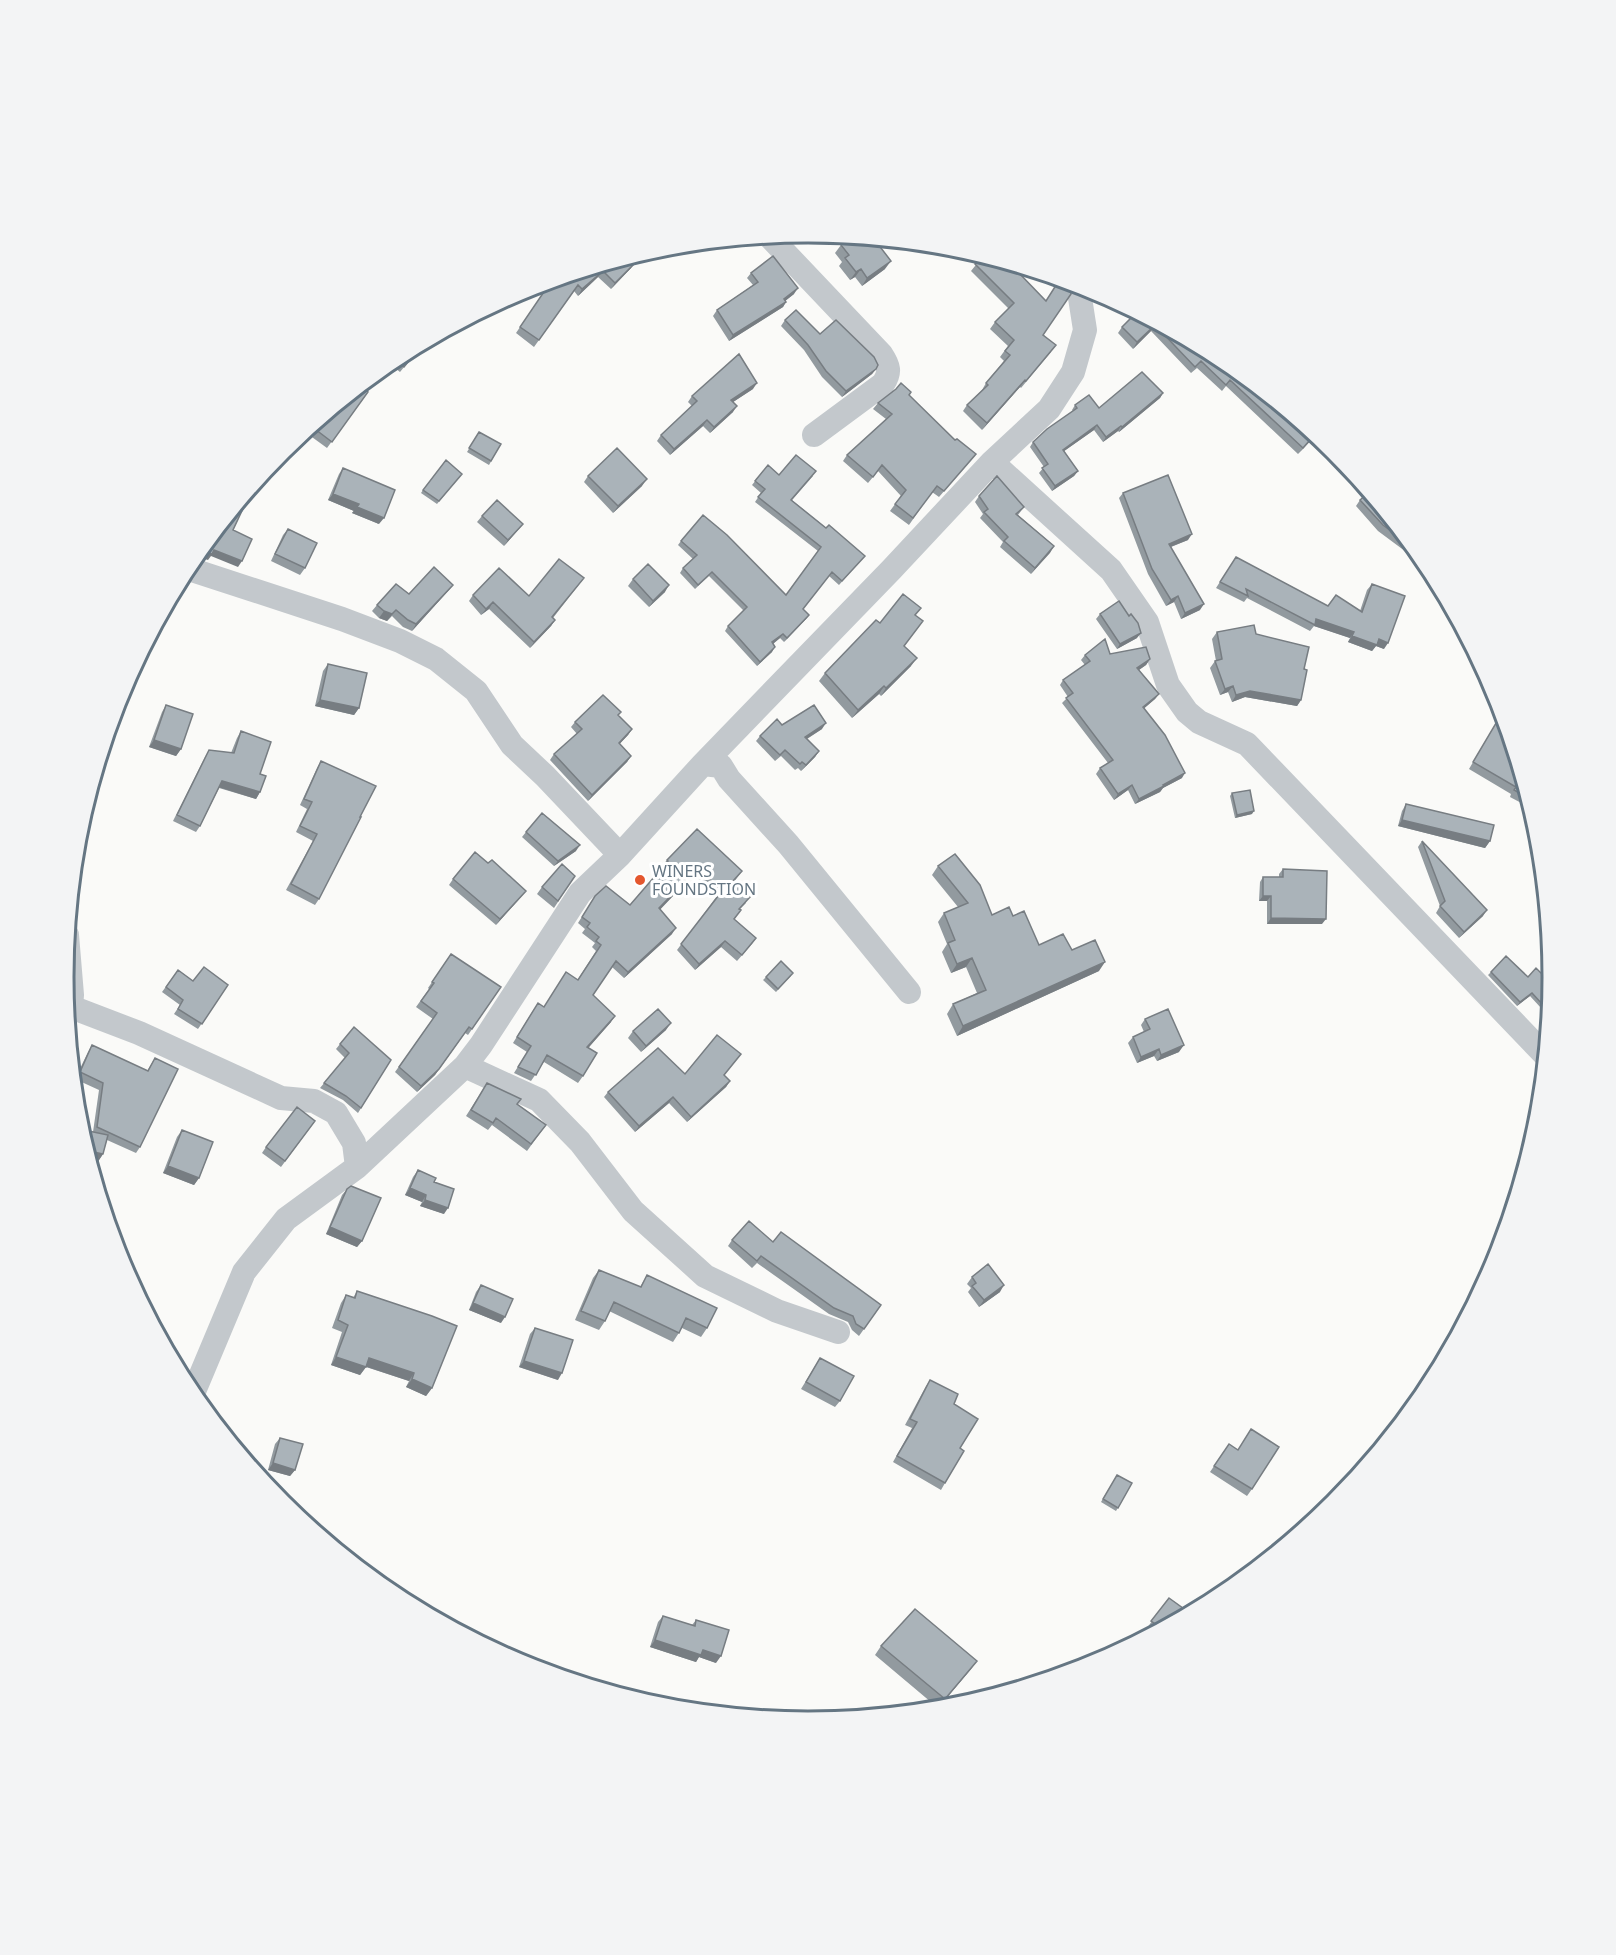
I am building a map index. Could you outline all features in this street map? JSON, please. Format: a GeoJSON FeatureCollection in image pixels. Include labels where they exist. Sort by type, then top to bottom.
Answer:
{"type":"FeatureCollection","features":[{"type":"Feature","properties":{"kind":"street"},"geometry":{"type":"LineString","coordinates":[[777,244],[889,365],[889,375],[883,384],[814,435]]}},
{"type":"Feature","properties":{"kind":"street"},"geometry":{"type":"LineString","coordinates":[[197,1385],[244,1272],[286,1219],[357,1167],[465,1066],[482,1045],[580,892],[620,855],[703,764],[992,462],[1049,409],[1073,372],[1085,330],[1080,295]]}},
{"type":"Feature","properties":{"kind":"street"},"geometry":{"type":"LineString","coordinates":[[992,462],[1111,570],[1147,622],[1168,685],[1187,712],[1199,722],[1247,744],[1539,1048]]}},
{"type":"Feature","properties":{"kind":"street"},"geometry":{"type":"LineString","coordinates":[[196,571],[342,619],[400,641],[436,659],[476,691],[512,745],[545,776],[620,855]]}},
{"type":"Feature","properties":{"kind":"street"},"geometry":{"type":"LineString","coordinates":[[703,764],[721,766],[729,779],[788,844],[909,992]]}},
{"type":"Feature","properties":{"kind":"street"},"geometry":{"type":"LineString","coordinates":[[75,1010],[139,1034],[281,1098],[314,1101],[336,1113],[354,1143],[357,1167]]}},
{"type":"Feature","properties":{"kind":"street"},"geometry":{"type":"LineString","coordinates":[[465,1066],[539,1100],[580,1142],[633,1211],[705,1276],[777,1311],[838,1332]]}},
{"type":"Feature","properties":{"kind":"building"},"geometry":{"type":"Polygon","coordinates":[[[841,245],[880,247],[891,261],[867,278],[861,269],[856,272],[845,258],[849,255],[841,245]]]}},
{"type":"Feature","properties":{"kind":"building"},"geometry":{"type":"Polygon","coordinates":[[[773,256],[798,288],[784,299],[786,302],[733,335],[717,310],[758,282],[751,273],[773,256]]]}},
{"type":"Feature","properties":{"kind":"building"},"geometry":{"type":"Polygon","coordinates":[[[634,264],[615,283],[604,272],[634,264]]]}},
{"type":"Feature","properties":{"kind":"building"},"geometry":{"type":"Polygon","coordinates":[[[975,264],[1021,275],[1046,301],[1055,286],[1071,294],[1043,335],[1056,345],[987,423],[967,405],[988,385],[986,383],[1010,355],[1005,351],[1014,340],[995,322],[1014,303],[975,264]]]}},
{"type":"Feature","properties":{"kind":"building"},"geometry":{"type":"Polygon","coordinates":[[[600,273],[582,289],[578,285],[539,340],[520,327],[543,293],[600,273]]]}},
{"type":"Feature","properties":{"kind":"building"},"geometry":{"type":"Polygon","coordinates":[[[796,310],[820,334],[836,320],[874,357],[878,365],[876,369],[846,391],[826,371],[808,345],[785,320],[796,310]]]}},
{"type":"Feature","properties":{"kind":"building"},"geometry":{"type":"Polygon","coordinates":[[[1131,318],[1151,329],[1137,342],[1122,327],[1131,318]]]}},
{"type":"Feature","properties":{"kind":"building"},"geometry":{"type":"Polygon","coordinates":[[[1165,336],[1216,367],[1255,395],[1309,441],[1303,448],[1230,380],[1226,385],[1201,361],[1195,367],[1165,336]]]}},
{"type":"Feature","properties":{"kind":"building"},"geometry":{"type":"Polygon","coordinates":[[[739,354],[757,383],[731,400],[737,406],[714,427],[707,420],[674,449],[661,435],[697,401],[692,396],[739,354]]]}},
{"type":"Feature","properties":{"kind":"building"},"geometry":{"type":"Polygon","coordinates":[[[1142,372],[1163,393],[1122,427],[1106,437],[1097,425],[1063,450],[1078,471],[1055,486],[1042,468],[1048,464],[1033,442],[1077,408],[1075,405],[1089,395],[1099,408],[1142,372]]]}},
{"type":"Feature","properties":{"kind":"building"},"geometry":{"type":"Polygon","coordinates":[[[901,383],[911,392],[909,395],[955,440],[957,439],[976,454],[944,491],[937,486],[913,518],[895,504],[906,490],[882,465],[873,477],[847,455],[892,414],[878,403],[901,383]]]}},
{"type":"Feature","properties":{"kind":"building"},"geometry":{"type":"Polygon","coordinates":[[[367,391],[368,392],[332,442],[318,431],[367,391]]]}},
{"type":"Feature","properties":{"kind":"building"},"geometry":{"type":"Polygon","coordinates":[[[479,432],[501,444],[491,461],[469,448],[479,432]]]}},
{"type":"Feature","properties":{"kind":"building"},"geometry":{"type":"Polygon","coordinates":[[[617,448],[647,479],[618,506],[588,476],[617,448]]]}},
{"type":"Feature","properties":{"kind":"building"},"geometry":{"type":"Polygon","coordinates":[[[796,455],[816,471],[791,500],[826,528],[829,525],[865,556],[842,581],[832,572],[803,609],[809,615],[787,638],[783,634],[772,642],[775,647],[760,662],[728,626],[747,607],[712,572],[698,585],[683,568],[697,555],[681,541],[703,515],[727,535],[786,595],[821,547],[758,497],[765,489],[755,481],[768,465],[779,475],[796,455]]]}},
{"type":"Feature","properties":{"kind":"building"},"geometry":{"type":"Polygon","coordinates":[[[446,460],[462,474],[439,501],[423,490],[446,460]]]}},
{"type":"Feature","properties":{"kind":"building"},"geometry":{"type":"Polygon","coordinates":[[[343,468],[395,490],[384,518],[357,507],[359,504],[333,494],[343,468]]]}},
{"type":"Feature","properties":{"kind":"building"},"geometry":{"type":"Polygon","coordinates":[[[1168,475],[1192,534],[1169,544],[1204,604],[1185,613],[1178,596],[1171,600],[1152,569],[1123,493],[1168,475]]]}},
{"type":"Feature","properties":{"kind":"building"},"geometry":{"type":"Polygon","coordinates":[[[997,476],[1024,507],[1016,514],[1054,546],[1035,568],[1004,541],[1008,537],[984,512],[988,509],[979,496],[997,476]]]}},
{"type":"Feature","properties":{"kind":"building"},"geometry":{"type":"Polygon","coordinates":[[[1363,497],[1393,532],[1383,525],[1360,500],[1363,497]]]}},
{"type":"Feature","properties":{"kind":"building"},"geometry":{"type":"Polygon","coordinates":[[[497,500],[523,524],[508,540],[482,516],[497,500]]]}},
{"type":"Feature","properties":{"kind":"building"},"geometry":{"type":"Polygon","coordinates":[[[243,508],[233,530],[252,539],[242,561],[214,550],[212,554],[209,553],[243,508]]]}},
{"type":"Feature","properties":{"kind":"building"},"geometry":{"type":"Polygon","coordinates":[[[288,529],[317,543],[305,568],[275,554],[288,529]]]}},
{"type":"Feature","properties":{"kind":"building"},"geometry":{"type":"Polygon","coordinates":[[[1236,557],[1328,606],[1336,595],[1362,612],[1372,584],[1405,596],[1388,643],[1379,639],[1377,645],[1352,636],[1354,632],[1316,619],[1315,625],[1246,589],[1248,596],[1220,582],[1236,557]]]}},
{"type":"Feature","properties":{"kind":"building"},"geometry":{"type":"Polygon","coordinates":[[[559,559],[584,578],[552,617],[555,620],[534,642],[493,602],[486,609],[473,595],[499,568],[529,596],[559,559]]]}},
{"type":"Feature","properties":{"kind":"building"},"geometry":{"type":"Polygon","coordinates":[[[648,564],[669,585],[653,601],[633,579],[648,564]]]}},
{"type":"Feature","properties":{"kind":"building"},"geometry":{"type":"Polygon","coordinates":[[[434,567],[453,585],[416,624],[396,610],[392,614],[377,605],[396,584],[409,594],[434,567]]]}},
{"type":"Feature","properties":{"kind":"building"},"geometry":{"type":"Polygon","coordinates":[[[903,594],[921,608],[915,615],[923,621],[904,646],[917,658],[886,688],[884,686],[858,710],[825,673],[876,620],[880,623],[903,594]]]}},
{"type":"Feature","properties":{"kind":"building"},"geometry":{"type":"Polygon","coordinates":[[[1119,601],[1129,616],[1131,614],[1138,623],[1141,633],[1120,644],[1100,614],[1119,601]]]}},
{"type":"Feature","properties":{"kind":"building"},"geometry":{"type":"Polygon","coordinates":[[[1254,625],[1256,634],[1309,647],[1301,700],[1250,691],[1236,695],[1233,686],[1225,689],[1215,661],[1222,659],[1217,632],[1254,625]]]}},
{"type":"Feature","properties":{"kind":"building"},"geometry":{"type":"Polygon","coordinates":[[[1105,639],[1110,654],[1146,647],[1150,659],[1137,668],[1159,694],[1143,707],[1165,735],[1185,773],[1139,799],[1132,785],[1118,794],[1100,768],[1113,760],[1066,698],[1073,693],[1063,680],[1090,661],[1085,655],[1105,639]]]}},
{"type":"Feature","properties":{"kind":"building"},"geometry":{"type":"Polygon","coordinates":[[[328,664],[367,673],[359,708],[320,700],[328,664]]]}},
{"type":"Feature","properties":{"kind":"building"},"geometry":{"type":"Polygon","coordinates":[[[603,695],[621,712],[618,715],[632,729],[619,743],[631,756],[592,795],[554,754],[582,729],[575,722],[603,695]]]}},
{"type":"Feature","properties":{"kind":"building"},"geometry":{"type":"Polygon","coordinates":[[[166,705],[193,714],[181,749],[154,740],[166,705]]]}},
{"type":"Feature","properties":{"kind":"building"},"geometry":{"type":"Polygon","coordinates":[[[814,705],[826,723],[805,737],[819,751],[806,765],[802,762],[800,764],[785,750],[780,755],[760,736],[777,719],[782,725],[814,705]]]}},
{"type":"Feature","properties":{"kind":"building"},"geometry":{"type":"Polygon","coordinates":[[[1497,722],[1518,792],[1514,790],[1516,787],[1473,762],[1497,722]]]}},
{"type":"Feature","properties":{"kind":"building"},"geometry":{"type":"Polygon","coordinates":[[[241,731],[271,742],[260,774],[266,776],[260,792],[222,781],[200,826],[177,815],[209,750],[234,753],[241,731]]]}},
{"type":"Feature","properties":{"kind":"building"},"geometry":{"type":"Polygon","coordinates":[[[321,761],[376,786],[319,899],[291,884],[317,834],[300,826],[312,802],[304,799],[321,761]]]}},
{"type":"Feature","properties":{"kind":"building"},"geometry":{"type":"Polygon","coordinates":[[[1250,790],[1254,811],[1237,815],[1232,793],[1250,790]]]}},
{"type":"Feature","properties":{"kind":"building"},"geometry":{"type":"Polygon","coordinates":[[[1406,804],[1494,825],[1490,841],[1402,820],[1406,804]]]}},
{"type":"Feature","properties":{"kind":"building"},"geometry":{"type":"Polygon","coordinates":[[[542,813],[580,845],[558,861],[526,832],[542,813]]]}},
{"type":"Feature","properties":{"kind":"building"},"geometry":{"type":"Polygon","coordinates":[[[697,829],[742,871],[733,881],[750,897],[739,909],[741,910],[734,919],[756,938],[742,955],[725,941],[699,964],[681,944],[722,891],[698,868],[659,908],[676,928],[628,972],[616,961],[593,995],[615,1016],[587,1047],[597,1053],[583,1076],[547,1055],[536,1075],[518,1067],[531,1046],[517,1037],[538,1003],[544,1007],[566,972],[578,980],[601,945],[596,941],[599,937],[587,927],[590,923],[582,917],[595,896],[606,886],[630,905],[667,860],[697,829]]]}},
{"type":"Feature","properties":{"kind":"building"},"geometry":{"type":"Polygon","coordinates":[[[1422,841],[1487,910],[1464,932],[1440,906],[1445,901],[1422,841]]]}},
{"type":"Feature","properties":{"kind":"building"},"geometry":{"type":"Polygon","coordinates":[[[475,852],[488,863],[492,860],[526,891],[500,919],[453,879],[475,852]]]}},
{"type":"Feature","properties":{"kind":"building"},"geometry":{"type":"Polygon","coordinates":[[[955,854],[980,885],[992,915],[1009,907],[1013,916],[1024,911],[1039,945],[1063,934],[1072,950],[1095,940],[1105,962],[963,1026],[953,1004],[986,990],[972,958],[957,964],[948,943],[955,940],[944,913],[968,903],[938,866],[955,854]]]}},
{"type":"Feature","properties":{"kind":"building"},"geometry":{"type":"Polygon","coordinates":[[[562,864],[575,876],[558,901],[542,887],[562,864]]]}},
{"type":"Feature","properties":{"kind":"building"},"geometry":{"type":"Polygon","coordinates":[[[1283,869],[1327,871],[1326,919],[1271,918],[1271,896],[1263,896],[1263,877],[1283,877],[1283,869]]]}},
{"type":"Feature","properties":{"kind":"building"},"geometry":{"type":"Polygon","coordinates":[[[451,954],[501,987],[472,1029],[469,1027],[439,1069],[421,1086],[399,1067],[437,1013],[421,1001],[451,954]]]}},
{"type":"Feature","properties":{"kind":"building"},"geometry":{"type":"Polygon","coordinates":[[[1506,956],[1528,977],[1536,968],[1542,974],[1541,1003],[1532,993],[1520,1002],[1491,972],[1506,956]]]}},
{"type":"Feature","properties":{"kind":"building"},"geometry":{"type":"Polygon","coordinates":[[[781,961],[793,973],[778,989],[766,977],[781,961]]]}},
{"type":"Feature","properties":{"kind":"building"},"geometry":{"type":"Polygon","coordinates":[[[204,967],[228,985],[202,1024],[178,1009],[183,1000],[166,987],[178,970],[193,981],[204,967]]]}},
{"type":"Feature","properties":{"kind":"building"},"geometry":{"type":"Polygon","coordinates":[[[658,1009],[671,1023],[646,1046],[633,1031],[658,1009]]]}},
{"type":"Feature","properties":{"kind":"building"},"geometry":{"type":"Polygon","coordinates":[[[1168,1009],[1184,1045],[1161,1055],[1159,1049],[1141,1057],[1133,1037],[1150,1029],[1145,1019],[1168,1009]]]}},
{"type":"Feature","properties":{"kind":"building"},"geometry":{"type":"Polygon","coordinates":[[[354,1027],[391,1060],[361,1108],[324,1083],[349,1053],[340,1044],[354,1027]]]}},
{"type":"Feature","properties":{"kind":"building"},"geometry":{"type":"Polygon","coordinates":[[[717,1035],[741,1054],[724,1075],[730,1081],[691,1117],[673,1097],[639,1126],[608,1092],[658,1048],[685,1074],[717,1035]]]}},
{"type":"Feature","properties":{"kind":"building"},"geometry":{"type":"Polygon","coordinates":[[[92,1045],[148,1071],[155,1058],[178,1069],[140,1147],[97,1127],[103,1083],[80,1072],[92,1045]]]}},
{"type":"Feature","properties":{"kind":"building"},"geometry":{"type":"Polygon","coordinates":[[[487,1083],[521,1099],[517,1104],[546,1125],[531,1144],[496,1118],[493,1123],[471,1110],[487,1083]]]}},
{"type":"Feature","properties":{"kind":"building"},"geometry":{"type":"Polygon","coordinates":[[[297,1107],[315,1121],[285,1161],[266,1147],[297,1107]]]}},
{"type":"Feature","properties":{"kind":"building"},"geometry":{"type":"Polygon","coordinates":[[[182,1130],[213,1142],[199,1178],[168,1166],[182,1130]]]}},
{"type":"Feature","properties":{"kind":"building"},"geometry":{"type":"Polygon","coordinates":[[[90,1131],[108,1135],[103,1154],[95,1152],[90,1131]]]}},
{"type":"Feature","properties":{"kind":"building"},"geometry":{"type":"Polygon","coordinates":[[[418,1170],[436,1178],[434,1182],[454,1189],[448,1208],[425,1200],[426,1195],[410,1188],[418,1170]]]}},
{"type":"Feature","properties":{"kind":"building"},"geometry":{"type":"Polygon","coordinates":[[[351,1186],[381,1198],[362,1241],[330,1227],[347,1189],[351,1186]]]}},
{"type":"Feature","properties":{"kind":"building"},"geometry":{"type":"Polygon","coordinates":[[[749,1221],[773,1242],[781,1232],[881,1305],[864,1329],[856,1324],[853,1316],[834,1308],[761,1256],[757,1261],[732,1240],[749,1221]]]}},
{"type":"Feature","properties":{"kind":"building"},"geometry":{"type":"Polygon","coordinates":[[[988,1264],[1004,1285],[984,1300],[972,1286],[976,1283],[972,1277],[988,1264]]]}},
{"type":"Feature","properties":{"kind":"building"},"geometry":{"type":"Polygon","coordinates":[[[599,1270],[641,1287],[647,1275],[717,1308],[707,1328],[686,1318],[679,1333],[614,1302],[605,1321],[581,1311],[599,1270]]]}},
{"type":"Feature","properties":{"kind":"building"},"geometry":{"type":"Polygon","coordinates":[[[481,1285],[513,1299],[505,1317],[473,1303],[481,1285]]]}},
{"type":"Feature","properties":{"kind":"building"},"geometry":{"type":"Polygon","coordinates":[[[357,1291],[457,1326],[432,1388],[412,1379],[414,1373],[369,1358],[366,1367],[336,1357],[348,1325],[338,1320],[346,1295],[355,1298],[357,1291]]]}},
{"type":"Feature","properties":{"kind":"building"},"geometry":{"type":"Polygon","coordinates":[[[535,1328],[573,1340],[562,1373],[524,1361],[535,1328]]]}},
{"type":"Feature","properties":{"kind":"building"},"geometry":{"type":"Polygon","coordinates":[[[820,1358],[854,1376],[840,1401],[806,1382],[820,1358]]]}},
{"type":"Feature","properties":{"kind":"building"},"geometry":{"type":"Polygon","coordinates":[[[930,1380],[958,1394],[954,1404],[978,1419],[960,1448],[964,1451],[945,1483],[897,1456],[917,1422],[910,1419],[930,1380]]]}},
{"type":"Feature","properties":{"kind":"building"},"geometry":{"type":"Polygon","coordinates":[[[1251,1429],[1279,1447],[1252,1489],[1214,1466],[1229,1444],[1238,1450],[1251,1429]]]}},
{"type":"Feature","properties":{"kind":"building"},"geometry":{"type":"Polygon","coordinates":[[[280,1438],[303,1444],[295,1470],[273,1463],[280,1438]]]}},
{"type":"Feature","properties":{"kind":"building"},"geometry":{"type":"Polygon","coordinates":[[[1117,1475],[1132,1483],[1118,1508],[1103,1499],[1117,1475]]]}},
{"type":"Feature","properties":{"kind":"building"},"geometry":{"type":"Polygon","coordinates":[[[1169,1598],[1184,1609],[1156,1624],[1151,1621],[1169,1598]]]}},
{"type":"Feature","properties":{"kind":"building"},"geometry":{"type":"Polygon","coordinates":[[[915,1609],[977,1661],[945,1699],[881,1646],[915,1609]]]}},
{"type":"Feature","properties":{"kind":"building"},"geometry":{"type":"Polygon","coordinates":[[[663,1616],[695,1626],[696,1620],[729,1630],[721,1656],[703,1650],[701,1655],[655,1640],[663,1616]]]}},
{"type":"Feature","properties":{"kind":"place","name":"WINERS FOUNDSTION"},"geometry":{"type":"Point","coordinates":[640,880]}}]}
